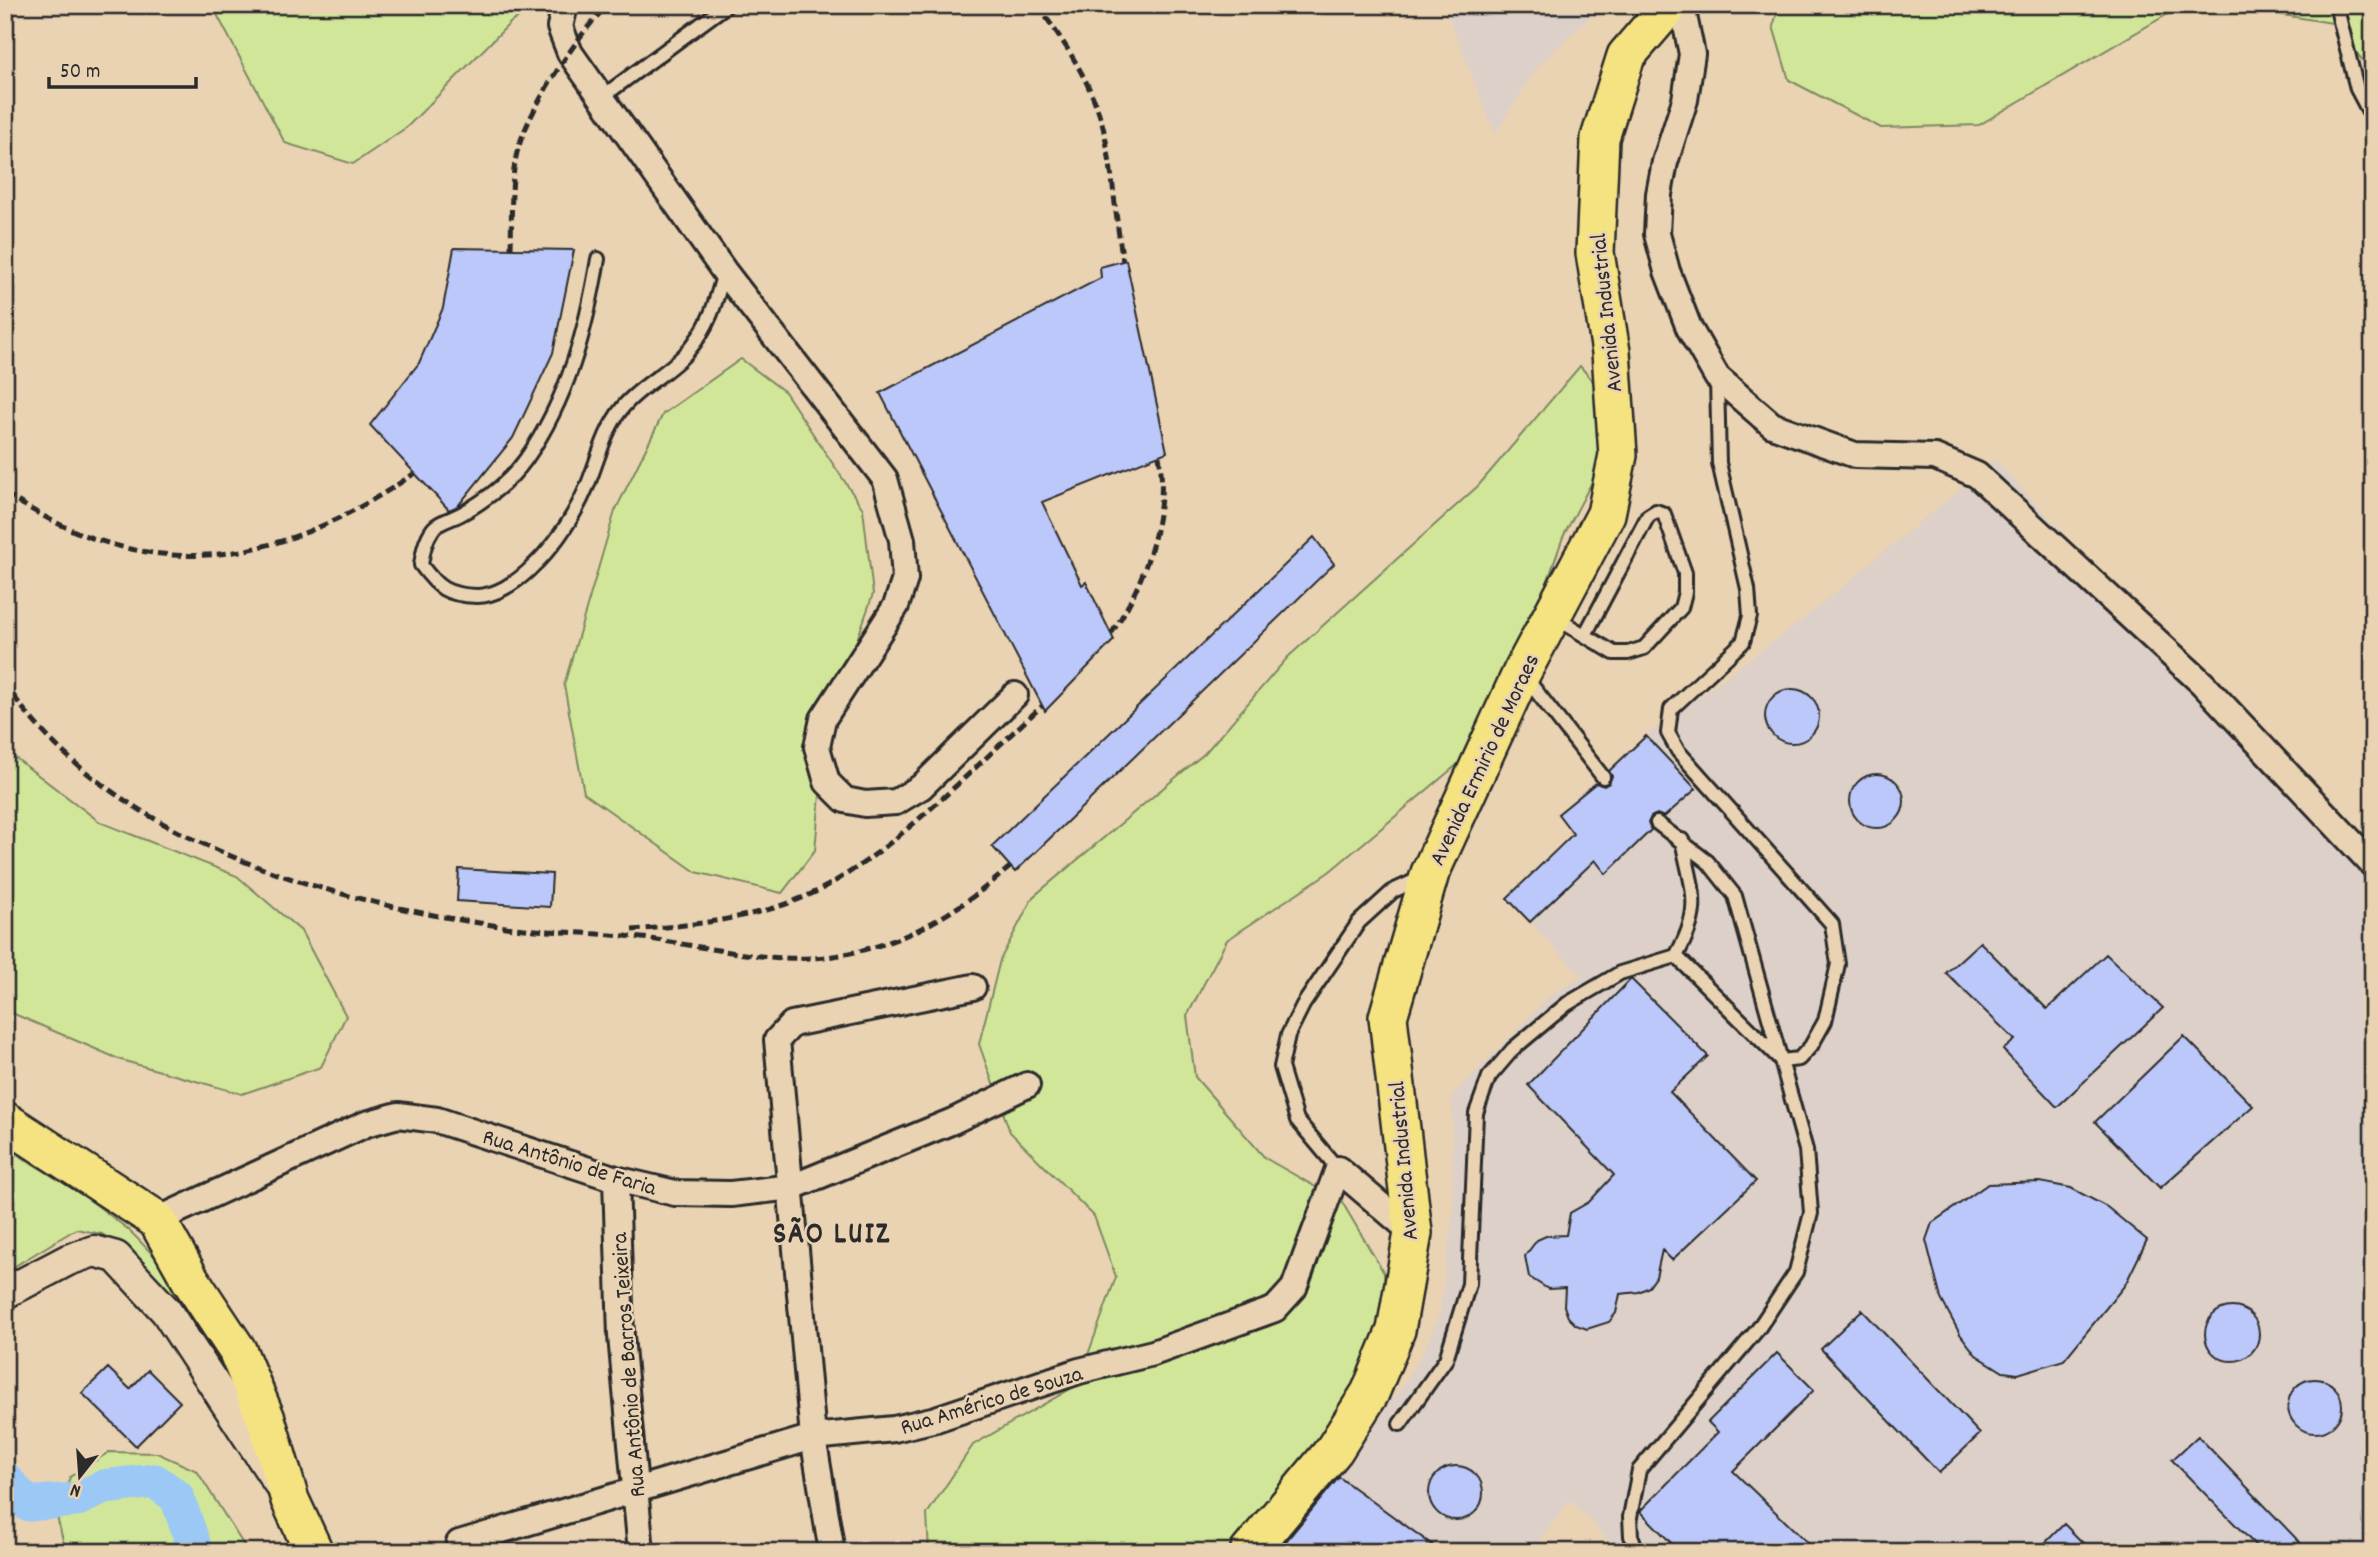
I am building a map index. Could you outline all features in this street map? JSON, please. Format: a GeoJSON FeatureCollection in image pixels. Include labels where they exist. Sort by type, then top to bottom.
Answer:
{"type":"FeatureCollection","features":[{"type":"Feature","properties":{"kind":"main road","name":"Avenida Industrial"},"geometry":{"type":"LineString","coordinates":[[1606,514],[1618,455],[1611,352],[1595,253],[1600,138],[1626,55],[1677,9]]}},
{"type":"Feature","properties":{"kind":"main road","name":"Avenida Ermirio de Moraes"},"geometry":{"type":"LineString","coordinates":[[1388,1017],[1430,873],[1521,672],[1606,514]]}},
{"type":"Feature","properties":{"kind":"main road","name":"Avenida Industrial"},"geometry":{"type":"LineString","coordinates":[[1249,1552],[1334,1450],[1370,1393],[1396,1330],[1413,1233],[1388,1017]]}},
{"type":"Feature","properties":{"kind":"main road"},"geometry":{"type":"LineString","coordinates":[[5,1121],[157,1220],[190,1279],[237,1350],[266,1419],[290,1500],[314,1552]]}},
{"type":"Feature","properties":{"kind":"street"},"geometry":{"type":"LineString","coordinates":[[565,5],[560,27],[570,53],[724,271],[885,479],[902,540],[905,579],[896,606],[823,719],[817,747],[827,782],[845,800],[865,804],[896,802],[921,787],[1015,695]]}},
{"type":"Feature","properties":{"kind":"street"},"geometry":{"type":"LineString","coordinates":[[1677,9],[1692,54],[1690,76],[1665,162],[1659,194],[1657,234],[1667,271],[1689,328],[1717,377],[1772,425],[1855,455],[1935,457],[1977,475],[2202,683],[2373,865]]}},
{"type":"Feature","properties":{"kind":"street"},"geometry":{"type":"LineString","coordinates":[[832,1552],[813,1437],[777,1041],[792,1024],[973,988]]}},
{"type":"Feature","properties":{"kind":"street","name":"Rua Antônio de Faria"},"geometry":{"type":"LineString","coordinates":[[157,1220],[366,1124],[398,1115],[437,1120],[616,1178],[675,1193],[731,1194],[792,1187],[953,1121],[1027,1085]]}},
{"type":"Feature","properties":{"kind":"street"},"geometry":{"type":"LineString","coordinates":[[1338,1169],[1413,1233]]}},
{"type":"Feature","properties":{"kind":"street","name":"Rua Américo de Souza"},"geometry":{"type":"LineString","coordinates":[[459,1543],[813,1437],[894,1429],[936,1419],[1079,1371],[1153,1353],[1275,1309],[1294,1288],[1338,1169]]}},
{"type":"Feature","properties":{"kind":"street","name":"Rua Antônio de Barros Teixeira"},"geometry":{"type":"LineString","coordinates":[[616,1178],[621,1336],[641,1552]]}},
{"type":"Feature","properties":{"kind":"street"},"geometry":{"type":"LineString","coordinates":[[5,1293],[68,1260],[94,1251],[116,1257],[166,1311],[290,1500]]}},
{"type":"Feature","properties":{"kind":"lane"},"geometry":{"type":"LineString","coordinates":[[602,97],[727,5]]}},
{"type":"Feature","properties":{"kind":"lane"},"geometry":{"type":"LineString","coordinates":[[2336,5],[2357,89],[2373,119]]}},
{"type":"Feature","properties":{"kind":"lane"},"geometry":{"type":"LineString","coordinates":[[598,259],[588,320],[571,375],[546,426],[525,460],[505,484],[459,515],[434,527],[425,544],[421,565],[438,588],[463,596],[487,596],[518,580],[545,555],[571,520],[609,431],[623,407],[654,377],[687,354],[712,319],[724,271]]}},
{"type":"Feature","properties":{"kind":"lane"},"geometry":{"type":"LineString","coordinates":[[1717,377],[1719,463],[1748,589],[1750,616],[1743,642],[1671,709],[1668,733],[1678,751],[1832,924],[1838,964],[1825,1021],[1811,1046],[1799,1059],[1782,1061]]}},
{"type":"Feature","properties":{"kind":"lane"},"geometry":{"type":"LineString","coordinates":[[1551,616],[1586,633],[1614,653],[1628,653],[1644,648],[1681,608],[1685,592],[1685,573],[1664,514],[1656,511],[1648,516],[1586,633]]}},
{"type":"Feature","properties":{"kind":"lane"},"geometry":{"type":"LineString","coordinates":[[1521,672],[1603,777]]}},
{"type":"Feature","properties":{"kind":"lane"},"geometry":{"type":"LineString","coordinates":[[1637,1552],[1631,1536],[1630,1517],[1639,1470],[1758,1329],[1796,1272],[1811,1213],[1806,1150],[1735,897],[1708,862],[1657,822]]}},
{"type":"Feature","properties":{"kind":"lane"},"geometry":{"type":"LineString","coordinates":[[1400,1424],[1446,1359],[1469,1284],[1476,1113],[1489,1077],[1513,1049],[1567,1004],[1620,973],[1676,956],[1687,937],[1696,908],[1682,840]]}},
{"type":"Feature","properties":{"kind":"lane"},"geometry":{"type":"LineString","coordinates":[[1338,1169],[1297,1120],[1281,1067],[1289,1035],[1303,1005],[1359,922],[1393,891],[1430,873]]}},
{"type":"Feature","properties":{"kind":"lane"},"geometry":{"type":"LineString","coordinates":[[1676,956],[1782,1061]]}},
{"type":"Feature","properties":{"kind":"shaded area"},"geometry":{"type":"Polygon","coordinates":[[[1444,5],[1602,5],[1537,67],[1495,134],[1444,5]]]}},
{"type":"Feature","properties":{"kind":"shaded area"},"geometry":{"type":"Polygon","coordinates":[[[1995,460],[2373,865],[2373,1552],[1620,1552],[1570,1500],[1530,1552],[1270,1552],[1402,1387],[1424,1351],[1440,1312],[1453,1210],[1452,1096],[1552,994],[1582,977],[1507,898],[1572,834],[1558,814],[1646,736],[1802,620],[1995,460]]]}},
{"type":"Feature","properties":{"kind":"green space"},"geometry":{"type":"Polygon","coordinates":[[[212,5],[536,5],[510,23],[407,127],[353,164],[285,143],[212,5]]]}},
{"type":"Feature","properties":{"kind":"green space"},"geometry":{"type":"Polygon","coordinates":[[[1780,5],[2183,5],[1979,125],[1881,128],[1789,80],[1773,26],[1780,5]]]}},
{"type":"Feature","properties":{"kind":"green space"},"geometry":{"type":"Polygon","coordinates":[[[2221,5],[2373,5],[2373,73],[2332,23],[2221,5]]]}},
{"type":"Feature","properties":{"kind":"green space"},"geometry":{"type":"Polygon","coordinates":[[[741,359],[785,392],[863,509],[873,594],[826,729],[815,850],[782,893],[696,872],[584,793],[564,685],[615,511],[663,414],[741,359]]]}},
{"type":"Feature","properties":{"kind":"green space"},"geometry":{"type":"Polygon","coordinates":[[[1580,366],[1625,419],[1563,537],[1495,733],[1329,872],[1227,940],[1187,1016],[1195,1077],[1265,1158],[1342,1202],[1384,1273],[1387,1341],[1362,1431],[1300,1552],[929,1552],[927,1514],[973,1445],[1077,1385],[1116,1277],[1094,1216],[1010,1132],[979,1044],[1000,960],[1033,897],[1205,753],[1288,657],[1478,486],[1580,366]]]}},
{"type":"Feature","properties":{"kind":"green space"},"geometry":{"type":"Polygon","coordinates":[[[5,750],[100,822],[237,876],[301,931],[346,1016],[321,1067],[242,1094],[121,1060],[5,1010],[5,750]]]}},
{"type":"Feature","properties":{"kind":"green space"},"geometry":{"type":"Polygon","coordinates":[[[5,1147],[82,1194],[129,1230],[162,1264],[252,1428],[124,1248],[102,1234],[76,1229],[5,1272],[5,1147]]]}},
{"type":"Feature","properties":{"kind":"green space"},"geometry":{"type":"Polygon","coordinates":[[[109,1452],[157,1453],[197,1471],[248,1552],[66,1552],[57,1517],[70,1477],[109,1452]]]}},
{"type":"Feature","properties":{"kind":"building"},"geometry":{"type":"Polygon","coordinates":[[[454,248],[574,250],[553,353],[513,438],[458,506],[449,510],[370,425],[419,363],[443,308],[454,248]]]}},
{"type":"Feature","properties":{"kind":"building"},"geometry":{"type":"Polygon","coordinates":[[[1126,260],[1167,452],[1042,502],[1082,585],[1086,582],[1114,640],[1045,711],[880,393],[1101,278],[1100,267],[1126,260]]]}},
{"type":"Feature","properties":{"kind":"building"},"geometry":{"type":"Polygon","coordinates":[[[1314,537],[1334,564],[1015,872],[992,846],[1314,537]]]}},
{"type":"Feature","properties":{"kind":"building"},"geometry":{"type":"Polygon","coordinates":[[[1792,689],[1811,697],[1819,716],[1811,735],[1792,743],[1773,735],[1765,716],[1773,697],[1792,689]]]}},
{"type":"Feature","properties":{"kind":"building"},"geometry":{"type":"Polygon","coordinates":[[[1646,736],[1696,789],[1664,817],[1657,814],[1651,817],[1648,823],[1651,830],[1606,874],[1595,860],[1530,922],[1507,898],[1573,834],[1558,814],[1596,783],[1604,786],[1609,783],[1612,776],[1609,771],[1646,736]]]}},
{"type":"Feature","properties":{"kind":"building"},"geometry":{"type":"Polygon","coordinates":[[[1877,774],[1896,782],[1904,801],[1896,820],[1877,828],[1858,820],[1850,801],[1858,782],[1877,774]]]}},
{"type":"Feature","properties":{"kind":"building"},"geometry":{"type":"Polygon","coordinates":[[[459,869],[552,874],[550,907],[457,901],[459,869]]]}},
{"type":"Feature","properties":{"kind":"building"},"geometry":{"type":"Polygon","coordinates":[[[1980,942],[2047,1009],[2106,954],[2163,1008],[2057,1107],[2003,1050],[2015,1040],[1946,973],[1980,942]]]}},
{"type":"Feature","properties":{"kind":"building"},"geometry":{"type":"Polygon","coordinates":[[[1631,979],[1708,1056],[1670,1092],[1756,1181],[1672,1260],[1662,1250],[1656,1277],[1649,1287],[1639,1292],[1620,1294],[1616,1313],[1609,1322],[1587,1329],[1576,1325],[1568,1317],[1564,1306],[1565,1288],[1548,1289],[1529,1277],[1525,1256],[1537,1240],[1546,1236],[1566,1235],[1570,1213],[1589,1202],[1614,1175],[1528,1085],[1631,979]]]}},
{"type":"Feature","properties":{"kind":"building"},"geometry":{"type":"Polygon","coordinates":[[[2184,1036],[2253,1106],[2160,1188],[2095,1122],[2184,1036]]]}},
{"type":"Feature","properties":{"kind":"building"},"geometry":{"type":"Polygon","coordinates":[[[2040,1182],[2071,1188],[2107,1207],[2147,1240],[2125,1285],[2064,1360],[2018,1374],[2003,1372],[1976,1355],[1960,1334],[1941,1299],[1926,1240],[1932,1223],[1988,1184],[2040,1182]]]}},
{"type":"Feature","properties":{"kind":"building"},"geometry":{"type":"Polygon","coordinates":[[[2232,1307],[2251,1315],[2259,1334],[2251,1353],[2232,1361],[2213,1353],[2205,1334],[2213,1315],[2232,1307]]]}},
{"type":"Feature","properties":{"kind":"building"},"geometry":{"type":"Polygon","coordinates":[[[1862,1310],[1980,1434],[1939,1473],[1821,1349],[1862,1310]]]}},
{"type":"Feature","properties":{"kind":"building"},"geometry":{"type":"Polygon","coordinates":[[[1777,1353],[1814,1390],[1733,1471],[1817,1552],[1680,1552],[1640,1511],[1718,1432],[1708,1422],[1777,1353]]]}},
{"type":"Feature","properties":{"kind":"building"},"geometry":{"type":"Polygon","coordinates":[[[108,1368],[130,1389],[148,1370],[180,1402],[136,1446],[82,1393],[108,1368]]]}},
{"type":"Feature","properties":{"kind":"building"},"geometry":{"type":"Polygon","coordinates":[[[2315,1379],[2334,1387],[2342,1406],[2334,1425],[2315,1433],[2296,1425],[2288,1406],[2296,1387],[2315,1379]]]}},
{"type":"Feature","properties":{"kind":"building"},"geometry":{"type":"Polygon","coordinates":[[[2198,1436],[2309,1552],[2262,1552],[2172,1460],[2198,1436]]]}},
{"type":"Feature","properties":{"kind":"building"},"geometry":{"type":"Polygon","coordinates":[[[1456,1466],[1475,1474],[1483,1493],[1475,1512],[1456,1520],[1437,1512],[1429,1493],[1437,1474],[1456,1466]]]}},
{"type":"Feature","properties":{"kind":"building"},"geometry":{"type":"Polygon","coordinates":[[[1339,1477],[1343,1480],[1442,1552],[1277,1552],[1339,1477]]]}},
{"type":"Feature","properties":{"kind":"building"},"geometry":{"type":"Polygon","coordinates":[[[2064,1524],[2092,1552],[2036,1552],[2064,1524]]]}},
{"type":"Feature","properties":{"kind":"waterway"},"geometry":{"type":"LineString","coordinates":[[5,1479],[28,1504],[75,1500],[104,1487],[155,1481],[177,1497],[196,1552]]}},
{"type":"Feature","properties":{"kind":"railway"},"geometry":{"type":"LineString","coordinates":[[511,249],[513,180],[521,140],[553,76],[595,18],[608,5]]}},
{"type":"Feature","properties":{"kind":"railway"},"geometry":{"type":"LineString","coordinates":[[1037,5],[1076,63],[1098,110],[1109,159],[1123,261]]}},
{"type":"Feature","properties":{"kind":"railway"},"geometry":{"type":"LineString","coordinates":[[1111,634],[1134,595],[1151,549],[1161,502],[1159,456]]}},
{"type":"Feature","properties":{"kind":"railway"},"geometry":{"type":"LineString","coordinates":[[5,493],[59,524],[111,544],[162,554],[213,555],[263,546],[313,529],[364,505],[415,473]]}},
{"type":"Feature","properties":{"kind":"railway"},"geometry":{"type":"LineString","coordinates":[[5,683],[48,737],[100,783],[159,821],[224,853],[293,879],[432,915],[517,928],[642,938],[766,957],[815,958],[865,950],[910,933],[952,911],[1010,867]]}},
{"type":"Feature","properties":{"kind":"railway"},"geometry":{"type":"LineString","coordinates":[[632,930],[681,926],[755,913],[803,898],[825,887],[853,870],[909,827],[1042,706]]}},
{"type":"Feature","properties":{"kind":"district","name":"SÃO LUIZ"},"geometry":{"type":"Point","coordinates":[832,1232]}}]}
